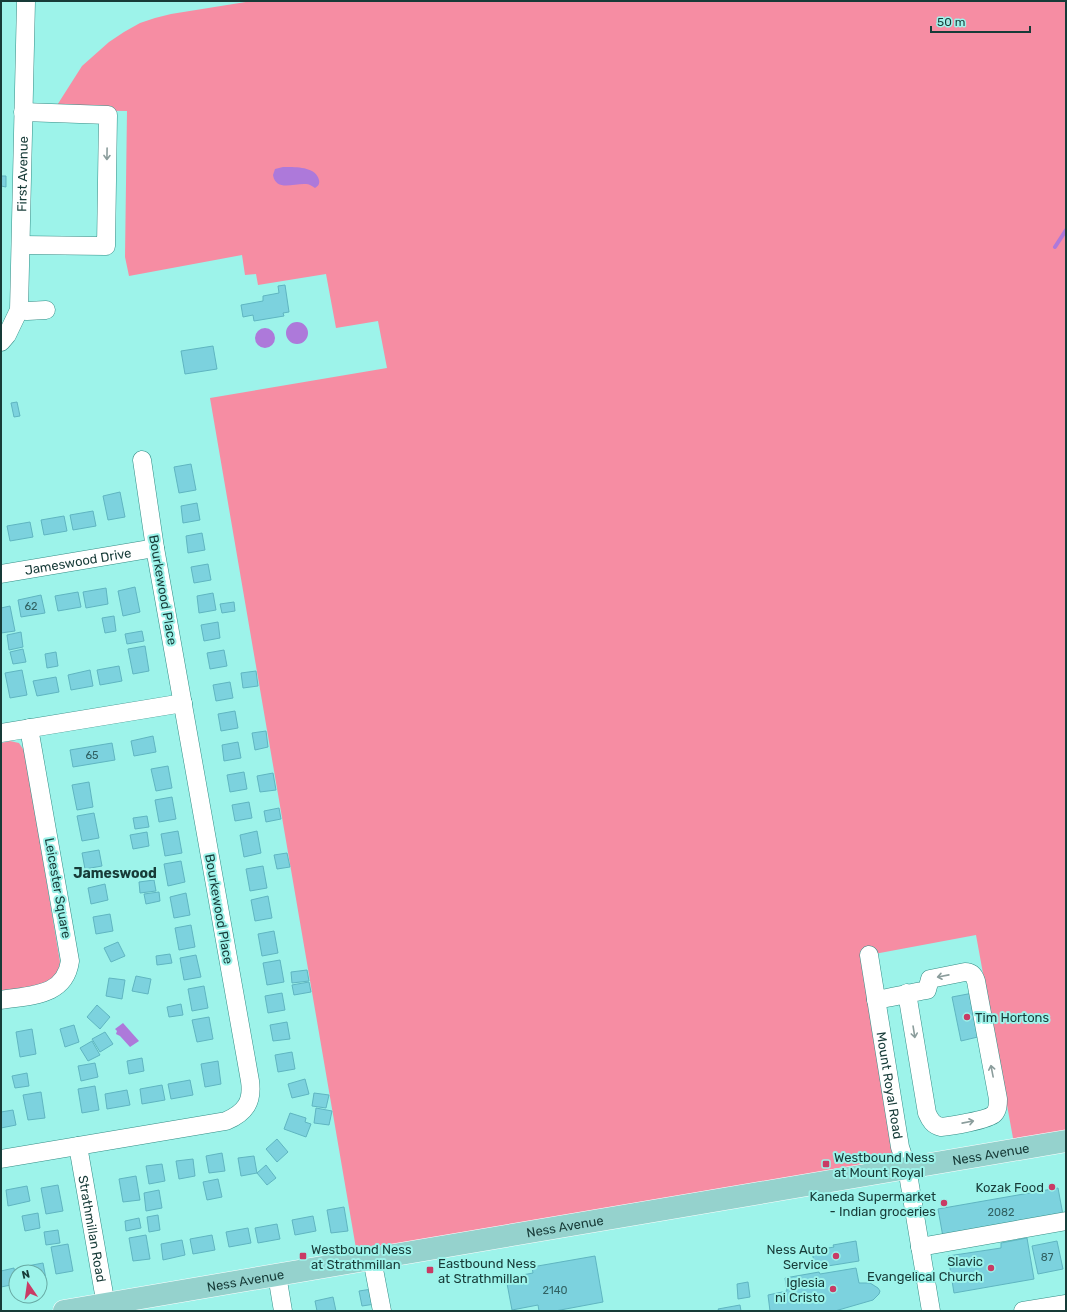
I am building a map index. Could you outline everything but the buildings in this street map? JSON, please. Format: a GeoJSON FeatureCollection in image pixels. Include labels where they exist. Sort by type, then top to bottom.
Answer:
{"type":"FeatureCollection","features":[{"type":"Feature","properties":{"kind":"main road","name":"Ness Avenue"},"geometry":{"type":"LineString","coordinates":[[64,1311],[106,1308],[277,1275],[1066,1140]]}},
{"type":"Feature","properties":{"kind":"street","name":"First Avenue"},"geometry":{"type":"LineString","coordinates":[[1,342],[7,335],[19,310],[26,1]]}},
{"type":"Feature","properties":{"kind":"street"},"geometry":{"type":"LineString","coordinates":[[21,245],[106,246],[108,115],[23,112]]}},
{"type":"Feature","properties":{"kind":"street"},"geometry":{"type":"LineString","coordinates":[[19,310],[46,310]]}},
{"type":"Feature","properties":{"kind":"street","name":"Bourkewood Place"},"geometry":{"type":"LineString","coordinates":[[1,1159],[226,1121],[234,1118],[243,1111],[250,1100],[250,1081],[155,548],[142,460]]}},
{"type":"Feature","properties":{"kind":"street","name":"Jameswood Drive"},"geometry":{"type":"LineString","coordinates":[[1,574],[155,548]]}},
{"type":"Feature","properties":{"kind":"street"},"geometry":{"type":"LineString","coordinates":[[1,734],[29,728],[183,703]]}},
{"type":"Feature","properties":{"kind":"street","name":"Leicester Square"},"geometry":{"type":"LineString","coordinates":[[1,1000],[50,991],[59,985],[69,971],[70,961],[29,728]]}},
{"type":"Feature","properties":{"kind":"street","name":"Mount Royal Road"},"geometry":{"type":"LineString","coordinates":[[869,955],[900,1147],[907,1168],[931,1311]]}},
{"type":"Feature","properties":{"kind":"street"},"geometry":{"type":"LineString","coordinates":[[876,1000],[927,990],[930,979],[967,972],[971,973],[974,978],[998,1099],[997,1110],[993,1115],[982,1119],[941,1126],[936,1126],[931,1121],[927,1113],[907,994]]}},
{"type":"Feature","properties":{"kind":"street","name":"Strathmillan Road"},"geometry":{"type":"LineString","coordinates":[[78,1146],[106,1308]]}},
{"type":"Feature","properties":{"kind":"street"},"geometry":{"type":"LineString","coordinates":[[920,1247],[1066,1221]]}},
{"type":"Feature","properties":{"kind":"street"},"geometry":{"type":"LineString","coordinates":[[372,1259],[382,1311]]}},
{"type":"Feature","properties":{"kind":"street"},"geometry":{"type":"LineString","coordinates":[[277,1275],[283,1311]]}},
{"type":"Feature","properties":{"kind":"street"},"geometry":{"type":"LineString","coordinates":[[1023,1311],[1066,1304]]}},
{"type":"Feature","properties":{"kind":"shaded area"},"geometry":{"type":"Polygon","coordinates":[[[252,1],[1066,1],[1066,1141],[1015,1149],[976,935],[869,955],[907,1168],[358,1260],[210,398],[387,368],[378,321],[336,328],[326,274],[258,285],[256,274],[245,275],[242,255],[129,276],[125,257],[127,111],[54,110],[82,66],[109,42],[140,23],[171,14],[252,1]]]}},
{"type":"Feature","properties":{"kind":"shaded area"},"geometry":{"type":"Polygon","coordinates":[[[283,167],[298,167],[314,172],[319,181],[318,185],[315,188],[307,184],[286,186],[278,183],[273,175],[275,169],[283,167]]]}},
{"type":"Feature","properties":{"kind":"shaded area"},"geometry":{"type":"Polygon","coordinates":[[[297,322],[301,323],[307,329],[307,337],[301,343],[297,344],[293,343],[287,337],[286,333],[287,329],[293,323],[297,322]]]}},
{"type":"Feature","properties":{"kind":"shaded area"},"geometry":{"type":"Polygon","coordinates":[[[261,328],[269,328],[275,334],[275,342],[269,348],[261,348],[255,342],[255,334],[261,328]]]}},
{"type":"Feature","properties":{"kind":"shaded area"},"geometry":{"type":"Polygon","coordinates":[[[10,741],[19,743],[25,752],[60,962],[57,976],[42,986],[1,993],[1,743],[10,741]]]}},
{"type":"Feature","properties":{"kind":"shaded area"},"geometry":{"type":"Polygon","coordinates":[[[123,1023],[139,1041],[130,1047],[120,1036],[116,1034],[117,1031],[115,1029],[123,1023]]]}},
{"type":"Feature","properties":{"kind":"waterway"},"geometry":{"type":"LineString","coordinates":[[1055,247],[1066,230]]}},
{"type":"Feature","properties":{"kind":"place","name":"Tim Hortons"},"geometry":{"type":"Point","coordinates":[967,1017]}},
{"type":"Feature","properties":{"kind":"place","name":"Westbound Ness at Mount Royal"},"geometry":{"type":"Point","coordinates":[826,1164]}},
{"type":"Feature","properties":{"kind":"place","name":"Kozak Food"},"geometry":{"type":"Point","coordinates":[1052,1187]}},
{"type":"Feature","properties":{"kind":"place","name":"Kaneda Supermarket - Indian groceries"},"geometry":{"type":"Point","coordinates":[944,1203]}},
{"type":"Feature","properties":{"kind":"place","name":"Westbound Ness at Strathmillan"},"geometry":{"type":"Point","coordinates":[303,1256]}},
{"type":"Feature","properties":{"kind":"place","name":"Ness Auto Service"},"geometry":{"type":"Point","coordinates":[836,1256]}},
{"type":"Feature","properties":{"kind":"place","name":"Slavic Evangelical Church"},"geometry":{"type":"Point","coordinates":[991,1268]}},
{"type":"Feature","properties":{"kind":"place","name":"Eastbound Ness at Strathmillan"},"geometry":{"type":"Point","coordinates":[430,1270]}},
{"type":"Feature","properties":{"kind":"place","name":"Iglesia ni Cristo"},"geometry":{"type":"Point","coordinates":[833,1289]}},
{"type":"Feature","properties":{"kind":"district","name":"Jameswood"},"geometry":{"type":"Point","coordinates":[115,873]}}]}
